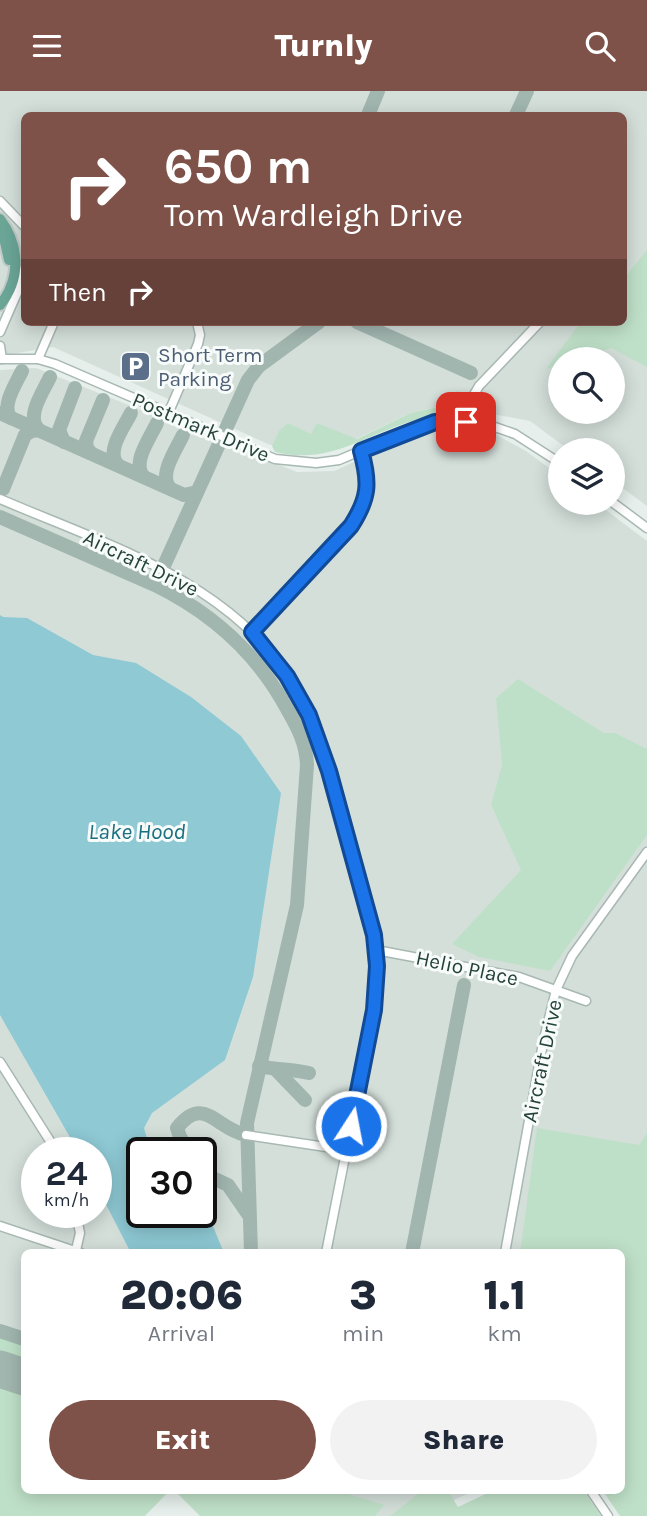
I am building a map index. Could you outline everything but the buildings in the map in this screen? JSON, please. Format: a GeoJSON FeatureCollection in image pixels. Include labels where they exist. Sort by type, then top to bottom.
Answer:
{"type":"FeatureCollection","features":[{"type":"Feature","properties":{"kind":"main road"},"geometry":{"type":"LineString","coordinates":[[0,219],[13,243],[16,261],[11,287],[0,305]]}},
{"type":"Feature","properties":{"kind":"main road"},"geometry":{"type":"LineString","coordinates":[[0,232],[8,250],[10,267],[0,296]]}},
{"type":"Feature","properties":{"kind":"street"},"geometry":{"type":"LineString","coordinates":[[0,201],[21,223]]}},
{"type":"Feature","properties":{"kind":"street"},"geometry":{"type":"LineString","coordinates":[[0,332],[21,286]]}},
{"type":"Feature","properties":{"kind":"street"},"geometry":{"type":"LineString","coordinates":[[38,359],[52,326]]}},
{"type":"Feature","properties":{"kind":"street"},"geometry":{"type":"LineString","coordinates":[[168,414],[198,344],[198,326]]}},
{"type":"Feature","properties":{"kind":"street"},"geometry":{"type":"LineString","coordinates":[[466,422],[478,388],[536,326]]}},
{"type":"Feature","properties":{"kind":"street"},"geometry":{"type":"LineString","coordinates":[[0,346],[1,359]]}},
{"type":"Feature","properties":{"kind":"street","name":"Postmark Drive"},"geometry":{"type":"LineString","coordinates":[[1,359],[38,359],[72,370],[275,460],[316,463],[339,460],[435,422],[466,422],[508,431],[548,455]]}},
{"type":"Feature","properties":{"kind":"street"},"geometry":{"type":"LineString","coordinates":[[252,632],[351,526],[359,514],[368,482],[361,451]]}},
{"type":"Feature","properties":{"kind":"street","name":"Aircraft Drive"},"geometry":{"type":"LineString","coordinates":[[0,499],[162,569],[213,599],[252,632],[287,676],[309,715],[329,771],[372,926],[376,950],[374,1010],[327,1249]]}},
{"type":"Feature","properties":{"kind":"street"},"geometry":{"type":"LineString","coordinates":[[625,512],[647,528]]}},
{"type":"Feature","properties":{"kind":"street","name":"Aircraft Drive"},"geometry":{"type":"LineString","coordinates":[[506,1249],[543,1043],[556,990],[572,956],[647,852]]}},
{"type":"Feature","properties":{"kind":"street","name":"Helio Place"},"geometry":{"type":"LineString","coordinates":[[376,950],[498,972],[586,1001]]}},
{"type":"Feature","properties":{"kind":"street"},"geometry":{"type":"LineString","coordinates":[[0,1062],[48,1137]]}},
{"type":"Feature","properties":{"kind":"street"},"geometry":{"type":"LineString","coordinates":[[246,1135],[346,1150]]}},
{"type":"Feature","properties":{"kind":"street"},"geometry":{"type":"LineString","coordinates":[[0,1226],[69,1249]]}},
{"type":"Feature","properties":{"kind":"street"},"geometry":{"type":"LineString","coordinates":[[78,1249],[79,1228]]}},
{"type":"Feature","properties":{"kind":"street"},"geometry":{"type":"LineString","coordinates":[[593,1494],[608,1516]]}},
{"type":"Feature","properties":{"kind":"shaded area"},"geometry":{"type":"Polygon","coordinates":[[[0,91],[647,91],[647,506],[625,490],[625,438],[553,438],[530,421],[447,405],[411,413],[345,444],[306,455],[268,444],[53,347],[0,356],[0,91]]]}},
{"type":"Feature","properties":{"kind":"shaded area"},"geometry":{"type":"Polygon","coordinates":[[[36,368],[297,472],[334,471],[389,446],[437,429],[493,433],[526,451],[548,467],[548,515],[612,515],[647,541],[647,1516],[624,1494],[625,1249],[21,1249],[21,1414],[0,1407],[0,370],[36,368]]]}},
{"type":"Feature","properties":{"kind":"shaded area"},"geometry":{"type":"Polygon","coordinates":[[[266,1494],[467,1494],[417,1516],[333,1516],[266,1494]]]}},
{"type":"Feature","properties":{"kind":"green space"},"geometry":{"type":"Polygon","coordinates":[[[647,250],[647,367],[625,355],[625,347],[562,347],[578,326],[627,326],[627,275],[647,250]]]}},
{"type":"Feature","properties":{"kind":"green space"},"geometry":{"type":"Polygon","coordinates":[[[457,390],[464,395],[468,404],[462,413],[409,422],[344,447],[312,455],[275,452],[272,446],[279,431],[288,423],[311,434],[317,423],[357,439],[411,413],[447,405],[457,390]]]}},
{"type":"Feature","properties":{"kind":"green space"},"geometry":{"type":"Polygon","coordinates":[[[518,679],[604,733],[615,733],[647,749],[647,835],[550,971],[479,957],[452,944],[521,870],[491,805],[502,765],[496,698],[518,679]]]}},
{"type":"Feature","properties":{"kind":"green space"},"geometry":{"type":"Polygon","coordinates":[[[537,1128],[639,1145],[647,1133],[647,1516],[620,1516],[605,1494],[625,1494],[625,1249],[521,1249],[537,1128]]]}},
{"type":"Feature","properties":{"kind":"green space"},"geometry":{"type":"Polygon","coordinates":[[[0,1338],[21,1345],[21,1361],[0,1355],[0,1338]]]}},
{"type":"Feature","properties":{"kind":"green space"},"geometry":{"type":"Polygon","coordinates":[[[0,1387],[21,1394],[21,1494],[166,1494],[145,1516],[0,1516],[0,1387]]]}},
{"type":"Feature","properties":{"kind":"green space"},"geometry":{"type":"Polygon","coordinates":[[[178,1494],[348,1494],[384,1505],[375,1516],[200,1516],[178,1494]]]}},
{"type":"Feature","properties":{"kind":"green space"},"geometry":{"type":"Polygon","coordinates":[[[418,1494],[450,1494],[458,1507],[486,1494],[586,1494],[601,1516],[390,1516],[418,1494]]]}},
{"type":"Feature","properties":{"kind":"water","name":"Lake Hood"},"geometry":{"type":"Polygon","coordinates":[[[0,615],[27,618],[93,655],[136,663],[191,697],[241,736],[281,793],[253,977],[225,1060],[152,1113],[144,1128],[147,1137],[126,1137],[126,1228],[214,1228],[222,1249],[129,1249],[112,1216],[112,1137],[70,1137],[0,1015],[0,615]]]}},
{"type":"Feature","properties":{"kind":"taxiway"},"geometry":{"type":"LineString","coordinates":[[369,112],[378,91]]}},
{"type":"Feature","properties":{"kind":"taxiway"},"geometry":{"type":"LineString","coordinates":[[517,112],[527,91]]}},
{"type":"Feature","properties":{"kind":"taxiway"},"geometry":{"type":"LineString","coordinates":[[157,581],[248,380],[259,366],[314,326]]}},
{"type":"Feature","properties":{"kind":"taxiway"},"geometry":{"type":"LineString","coordinates":[[366,326],[471,373]]}},
{"type":"Feature","properties":{"kind":"taxiway"},"geometry":{"type":"LineString","coordinates":[[11,418],[8,403],[22,371]]}},
{"type":"Feature","properties":{"kind":"taxiway"},"geometry":{"type":"LineString","coordinates":[[3,489],[25,435],[39,430],[35,425],[34,411],[50,377]]}},
{"type":"Feature","properties":{"kind":"taxiway"},"geometry":{"type":"LineString","coordinates":[[64,442],[59,430],[75,388]]}},
{"type":"Feature","properties":{"kind":"taxiway"},"geometry":{"type":"LineString","coordinates":[[91,453],[86,441],[103,400]]}},
{"type":"Feature","properties":{"kind":"taxiway"},"geometry":{"type":"LineString","coordinates":[[0,413],[184,495],[197,492]]}},
{"type":"Feature","properties":{"kind":"taxiway"},"geometry":{"type":"LineString","coordinates":[[118,465],[115,460],[115,447],[131,413]]}},
{"type":"Feature","properties":{"kind":"taxiway"},"geometry":{"type":"LineString","coordinates":[[144,477],[141,458],[157,423]]}},
{"type":"Feature","properties":{"kind":"taxiway"},"geometry":{"type":"LineString","coordinates":[[170,488],[167,483],[167,469],[183,435]]}},
{"type":"Feature","properties":{"kind":"taxiway"},"geometry":{"type":"LineString","coordinates":[[0,517],[155,585],[214,622],[262,670],[291,716],[303,743],[307,765],[297,905],[247,1123],[251,1249]]}},
{"type":"Feature","properties":{"kind":"taxiway"},"geometry":{"type":"LineString","coordinates":[[413,1249],[464,985]]}},
{"type":"Feature","properties":{"kind":"taxiway"},"geometry":{"type":"LineString","coordinates":[[259,1066],[309,1073]]}},
{"type":"Feature","properties":{"kind":"taxiway"},"geometry":{"type":"LineString","coordinates":[[276,1070],[305,1100]]}},
{"type":"Feature","properties":{"kind":"taxiway"},"geometry":{"type":"LineString","coordinates":[[180,1137],[177,1128],[186,1118],[195,1114],[203,1114],[246,1135]]}},
{"type":"Feature","properties":{"kind":"taxiway"},"geometry":{"type":"LineString","coordinates":[[217,1180],[228,1185],[248,1214]]}},
{"type":"Feature","properties":{"kind":"taxiway"},"geometry":{"type":"LineString","coordinates":[[0,1331],[21,1338]]}},
{"type":"Feature","properties":{"kind":"runway"},"geometry":{"type":"LineString","coordinates":[[0,1369],[21,1376]]}},
{"type":"Feature","properties":{"kind":"place","name":"Short Term Parking"},"geometry":{"type":"Point","coordinates":[135,367]}},
{"type":"Feature","properties":{"kind":"route"},"geometry":{"type":"LineString","coordinates":[[351,1126],[374,1010],[377,966],[374,935],[329,771],[309,715],[287,676],[252,632],[351,526],[359,514],[368,482],[361,451],[435,422],[466,422]]}}]}
